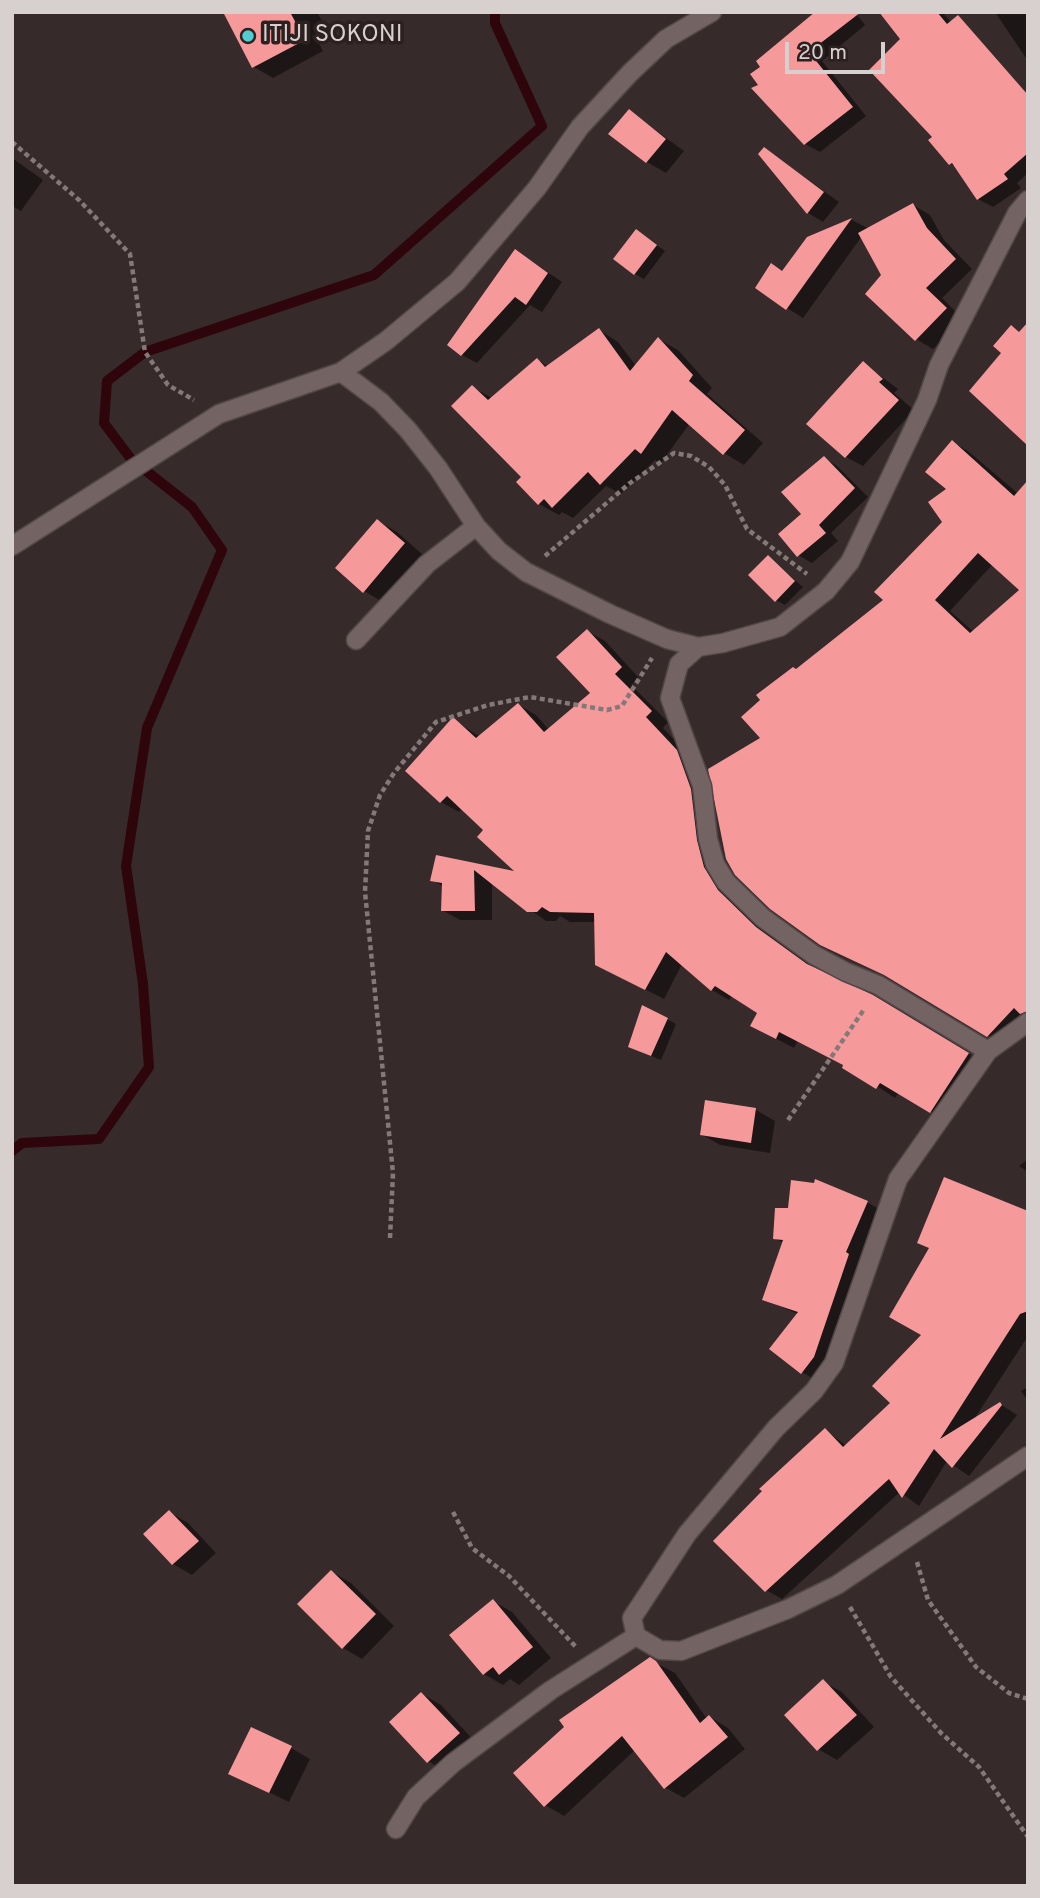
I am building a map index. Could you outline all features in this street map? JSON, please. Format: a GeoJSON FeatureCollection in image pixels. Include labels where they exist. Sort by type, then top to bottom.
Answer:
{"type":"FeatureCollection","features":[{"type":"Feature","properties":{"kind":"street"},"geometry":{"type":"LineString","coordinates":[[12,547],[219,414],[341,372],[386,341],[457,282],[537,188],[580,127],[630,73],[666,39],[712,12]]}},
{"type":"Feature","properties":{"kind":"street"},"geometry":{"type":"LineString","coordinates":[[341,372],[381,402],[408,430],[438,468],[476,526],[499,551],[526,572],[667,639],[698,647],[780,628],[826,590],[850,562],[927,400],[939,365],[1017,213],[1028,200]]}},
{"type":"Feature","properties":{"kind":"street"},"geometry":{"type":"LineString","coordinates":[[356,640],[427,564],[476,526]]}},
{"type":"Feature","properties":{"kind":"street"},"geometry":{"type":"LineString","coordinates":[[698,647],[679,664],[670,698],[702,786],[708,839],[715,864],[742,900],[787,937],[846,972],[878,985],[988,1051]]}},
{"type":"Feature","properties":{"kind":"street"},"geometry":{"type":"LineString","coordinates":[[1028,1023],[988,1051],[898,1179],[834,1363],[814,1391],[776,1428],[687,1534],[632,1618],[636,1636],[660,1650],[681,1651],[789,1609],[837,1585],[1028,1456]]}},
{"type":"Feature","properties":{"kind":"street"},"geometry":{"type":"LineString","coordinates":[[396,1829],[416,1797],[453,1763],[504,1723],[636,1636]]}},
{"type":"Feature","properties":{"kind":"path"},"geometry":{"type":"LineString","coordinates":[[12,142],[79,200],[130,254],[145,352],[168,385],[219,414]]}},
{"type":"Feature","properties":{"kind":"path"},"geometry":{"type":"LineString","coordinates":[[526,572],[630,484],[674,453],[691,456],[709,467],[725,485],[747,529],[788,557],[826,590]]}},
{"type":"Feature","properties":{"kind":"path"},"geometry":{"type":"LineString","coordinates":[[390,1238],[393,1173],[365,892],[368,831],[380,795],[394,773],[436,722],[488,705],[530,697],[607,710],[622,706],[641,672],[667,639]]}},
{"type":"Feature","properties":{"kind":"path"},"geometry":{"type":"LineString","coordinates":[[789,1120],[848,1035],[878,985]]}},
{"type":"Feature","properties":{"kind":"path"},"geometry":{"type":"LineString","coordinates":[[453,1512],[472,1548],[518,1585],[592,1664]]}},
{"type":"Feature","properties":{"kind":"path"},"geometry":{"type":"LineString","coordinates":[[911,1534],[928,1600],[955,1640],[976,1667],[1009,1693],[1028,1699]]}},
{"type":"Feature","properties":{"kind":"path"},"geometry":{"type":"LineString","coordinates":[[837,1585],[891,1677],[941,1733],[979,1767],[1028,1837]]}},
{"type":"Feature","properties":{"kind":"building"},"geometry":{"type":"Polygon","coordinates":[[[223,12],[290,12],[305,40],[252,68],[223,12]]]}},
{"type":"Feature","properties":{"kind":"building"},"geometry":{"type":"Polygon","coordinates":[[[815,12],[861,12],[809,52],[853,107],[804,145],[751,88],[758,85],[750,74],[760,67],[756,61],[815,12]]]}},
{"type":"Feature","properties":{"kind":"building"},"geometry":{"type":"Polygon","coordinates":[[[879,12],[937,12],[947,24],[958,15],[1028,95],[1028,153],[1004,174],[1008,179],[977,200],[952,163],[949,165],[928,140],[932,137],[869,70],[900,39],[879,12]]]}},
{"type":"Feature","properties":{"kind":"building"},"geometry":{"type":"Polygon","coordinates":[[[629,109],[666,139],[646,163],[608,134],[629,109]]]}},
{"type":"Feature","properties":{"kind":"building"},"geometry":{"type":"Polygon","coordinates":[[[764,147],[824,192],[807,214],[758,154],[764,147]]]}},
{"type":"Feature","properties":{"kind":"building"},"geometry":{"type":"Polygon","coordinates":[[[913,203],[927,228],[956,259],[926,288],[947,308],[915,341],[865,294],[881,275],[858,233],[913,203]]]}},
{"type":"Feature","properties":{"kind":"building"},"geometry":{"type":"Polygon","coordinates":[[[852,218],[786,310],[755,288],[771,263],[782,271],[807,237],[852,218]]]}},
{"type":"Feature","properties":{"kind":"building"},"geometry":{"type":"Polygon","coordinates":[[[636,229],[657,245],[634,275],[613,259],[636,229]]]}},
{"type":"Feature","properties":{"kind":"building"},"geometry":{"type":"Polygon","coordinates":[[[515,249],[548,273],[526,305],[515,297],[461,356],[447,345],[515,249]]]}},
{"type":"Feature","properties":{"kind":"building"},"geometry":{"type":"Polygon","coordinates":[[[1028,322],[1028,446],[969,391],[1001,353],[993,346],[1011,325],[1019,332],[1028,322]]]}},
{"type":"Feature","properties":{"kind":"building"},"geometry":{"type":"Polygon","coordinates":[[[599,328],[630,371],[658,337],[693,375],[689,381],[745,430],[723,455],[672,410],[641,454],[635,449],[600,485],[588,472],[552,508],[544,499],[538,505],[516,482],[521,477],[451,406],[472,385],[488,400],[537,358],[545,367],[599,328]]]}},
{"type":"Feature","properties":{"kind":"building"},"geometry":{"type":"Polygon","coordinates":[[[863,361],[883,379],[879,382],[899,400],[845,458],[806,424],[863,361]]]}},
{"type":"Feature","properties":{"kind":"building"},"geometry":{"type":"Polygon","coordinates":[[[952,440],[1014,496],[1028,480],[1028,1011],[1020,1014],[1014,1008],[987,1037],[884,975],[820,945],[770,909],[735,875],[726,859],[708,769],[760,738],[741,717],[760,700],[756,695],[793,667],[796,669],[883,600],[874,592],[942,522],[928,502],[946,489],[925,472],[952,440]],[[978,553],[935,600],[970,633],[1019,590],[978,553]]]}},
{"type":"Feature","properties":{"kind":"building"},"geometry":{"type":"Polygon","coordinates":[[[824,456],[855,488],[819,525],[826,533],[797,557],[778,534],[801,514],[781,492],[824,456]]]}},
{"type":"Feature","properties":{"kind":"building"},"geometry":{"type":"Polygon","coordinates":[[[377,519],[405,543],[363,593],[335,568],[377,519]]]}},
{"type":"Feature","properties":{"kind":"building"},"geometry":{"type":"Polygon","coordinates":[[[768,555],[795,581],[775,602],[748,575],[768,555]]]}},
{"type":"Feature","properties":{"kind":"building"},"geometry":{"type":"Polygon","coordinates":[[[587,629],[622,667],[615,674],[652,711],[646,717],[677,750],[691,789],[697,840],[704,867],[718,890],[756,927],[807,964],[873,995],[969,1053],[930,1113],[880,1083],[876,1089],[842,1068],[843,1065],[779,1032],[776,1039],[750,1026],[757,1013],[715,986],[711,991],[666,952],[645,990],[595,965],[594,913],[550,912],[542,907],[537,912],[527,912],[474,870],[475,911],[441,911],[442,883],[430,881],[436,855],[514,871],[477,837],[483,830],[447,796],[440,803],[405,771],[453,717],[476,738],[518,703],[544,732],[590,693],[556,657],[587,629]]]}},
{"type":"Feature","properties":{"kind":"building"},"geometry":{"type":"Polygon","coordinates":[[[642,1005],[668,1018],[651,1056],[628,1047],[642,1005]]]}},
{"type":"Feature","properties":{"kind":"building"},"geometry":{"type":"Polygon","coordinates":[[[705,1100],[756,1108],[751,1143],[700,1135],[705,1100]]]}},
{"type":"Feature","properties":{"kind":"building"},"geometry":{"type":"Polygon","coordinates":[[[944,1177],[1028,1211],[1028,1311],[1020,1314],[940,1439],[1000,1402],[1002,1405],[952,1468],[934,1449],[902,1498],[889,1479],[765,1592],[713,1541],[762,1491],[759,1489],[825,1428],[843,1447],[890,1403],[872,1386],[921,1335],[889,1317],[929,1248],[917,1243],[944,1177]]]}},
{"type":"Feature","properties":{"kind":"building"},"geometry":{"type":"Polygon","coordinates":[[[815,1179],[868,1201],[846,1252],[849,1254],[814,1357],[801,1374],[769,1349],[798,1312],[762,1300],[783,1240],[773,1239],[775,1208],[788,1208],[791,1180],[814,1183],[815,1179]]]}},
{"type":"Feature","properties":{"kind":"building"},"geometry":{"type":"Polygon","coordinates":[[[169,1510],[199,1541],[172,1565],[143,1534],[169,1510]]]}},
{"type":"Feature","properties":{"kind":"building"},"geometry":{"type":"Polygon","coordinates":[[[331,1570],[376,1614],[342,1649],[297,1604],[331,1570]]]}},
{"type":"Feature","properties":{"kind":"building"},"geometry":{"type":"Polygon","coordinates":[[[493,1599],[533,1647],[499,1675],[493,1667],[483,1675],[449,1635],[493,1599]]]}},
{"type":"Feature","properties":{"kind":"building"},"geometry":{"type":"Polygon","coordinates":[[[650,1657],[656,1661],[700,1723],[709,1715],[728,1737],[664,1789],[622,1736],[544,1807],[513,1773],[564,1727],[559,1720],[650,1657]]]}},
{"type":"Feature","properties":{"kind":"building"},"geometry":{"type":"Polygon","coordinates":[[[823,1679],[857,1715],[817,1751],[784,1715],[823,1679]]]}},
{"type":"Feature","properties":{"kind":"building"},"geometry":{"type":"Polygon","coordinates":[[[421,1692],[460,1733],[427,1763],[389,1722],[421,1692]]]}},
{"type":"Feature","properties":{"kind":"building"},"geometry":{"type":"Polygon","coordinates":[[[251,1727],[292,1746],[269,1793],[228,1774],[251,1727]]]}},
{"type":"Feature","properties":{"kind":"waterway"},"geometry":{"type":"LineString","coordinates":[[12,1151],[22,1143],[99,1139],[149,1067],[143,984],[126,866],[147,728],[222,550],[192,507],[131,459],[104,423],[107,381],[145,352],[374,275],[542,126],[495,23],[495,12]]}},
{"type":"Feature","properties":{"kind":"place","name":"ITIJI SOKONI"},"geometry":{"type":"Point","coordinates":[248,36]}}]}
